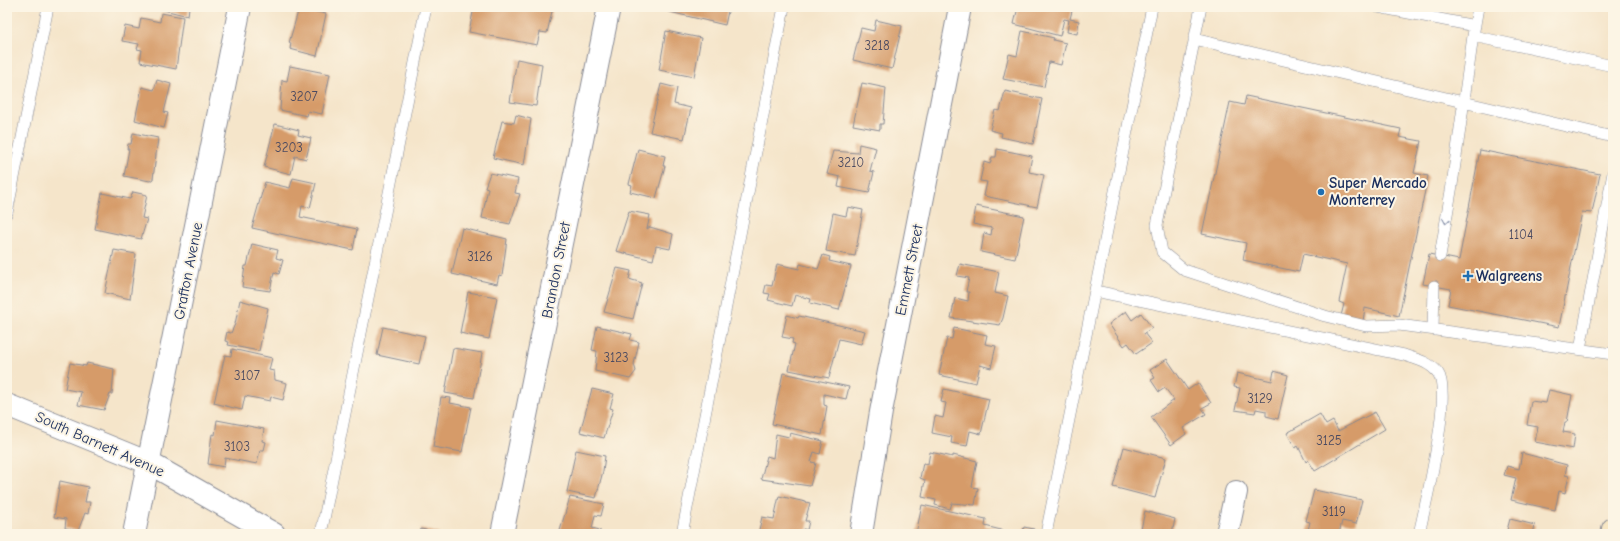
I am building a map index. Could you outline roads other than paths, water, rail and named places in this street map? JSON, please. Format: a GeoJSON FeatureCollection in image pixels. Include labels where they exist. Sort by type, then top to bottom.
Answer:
{"type":"FeatureCollection","features":[{"type":"Feature","properties":{"kind":"main road"},"geometry":{"type":"LineString","coordinates":[[1612,534],[1613,529]]}},
{"type":"Feature","properties":{"kind":"street","name":"Grafton Avenue"},"geometry":{"type":"LineString","coordinates":[[134,534],[240,7]]}},
{"type":"Feature","properties":{"kind":"street","name":"Brandon Street"},"geometry":{"type":"LineString","coordinates":[[502,534],[609,7]]}},
{"type":"Feature","properties":{"kind":"street","name":"Emmett Street"},"geometry":{"type":"LineString","coordinates":[[861,534],[882,412],[960,7]]}},
{"type":"Feature","properties":{"kind":"street","name":"South Barnett Avenue"},"geometry":{"type":"LineString","coordinates":[[7,405],[149,463],[274,534]]}},
{"type":"Feature","properties":{"kind":"street"},"geometry":{"type":"LineString","coordinates":[[1227,534],[1236,492]]}},
{"type":"Feature","properties":{"kind":"lane"},"geometry":{"type":"LineString","coordinates":[[7,213],[48,7]]}},
{"type":"Feature","properties":{"kind":"lane"},"geometry":{"type":"LineString","coordinates":[[321,534],[426,7]]}},
{"type":"Feature","properties":{"kind":"lane"},"geometry":{"type":"LineString","coordinates":[[682,534],[784,7]]}},
{"type":"Feature","properties":{"kind":"lane"},"geometry":{"type":"LineString","coordinates":[[1046,534],[1152,7]]}},
{"type":"Feature","properties":{"kind":"lane"},"geometry":{"type":"LineString","coordinates":[[1201,7],[1157,225],[1162,252],[1184,270],[1325,316],[1366,326],[1399,325],[1613,354]]}},
{"type":"Feature","properties":{"kind":"lane"},"geometry":{"type":"LineString","coordinates":[[1378,7],[1613,66]]}},
{"type":"Feature","properties":{"kind":"lane"},"geometry":{"type":"LineString","coordinates":[[1440,256],[1478,7]]}},
{"type":"Feature","properties":{"kind":"lane"},"geometry":{"type":"LineString","coordinates":[[1194,39],[1613,137]]}},
{"type":"Feature","properties":{"kind":"lane"},"geometry":{"type":"LineString","coordinates":[[1580,349],[1613,173]]}},
{"type":"Feature","properties":{"kind":"lane"},"geometry":{"type":"LineString","coordinates":[[1433,329],[1434,286]]}},
{"type":"Feature","properties":{"kind":"lane"},"geometry":{"type":"LineString","coordinates":[[1095,291],[1404,355],[1426,362],[1439,373],[1444,392],[1440,432],[1419,534]]}},
{"type":"Feature","properties":{"kind":"place","name":"Super Mercado Monterrey"},"geometry":{"type":"Point","coordinates":[1321,192]}},
{"type":"Feature","properties":{"kind":"place","name":"Walgreens"},"geometry":{"type":"Point","coordinates":[1468,276]}}]}
